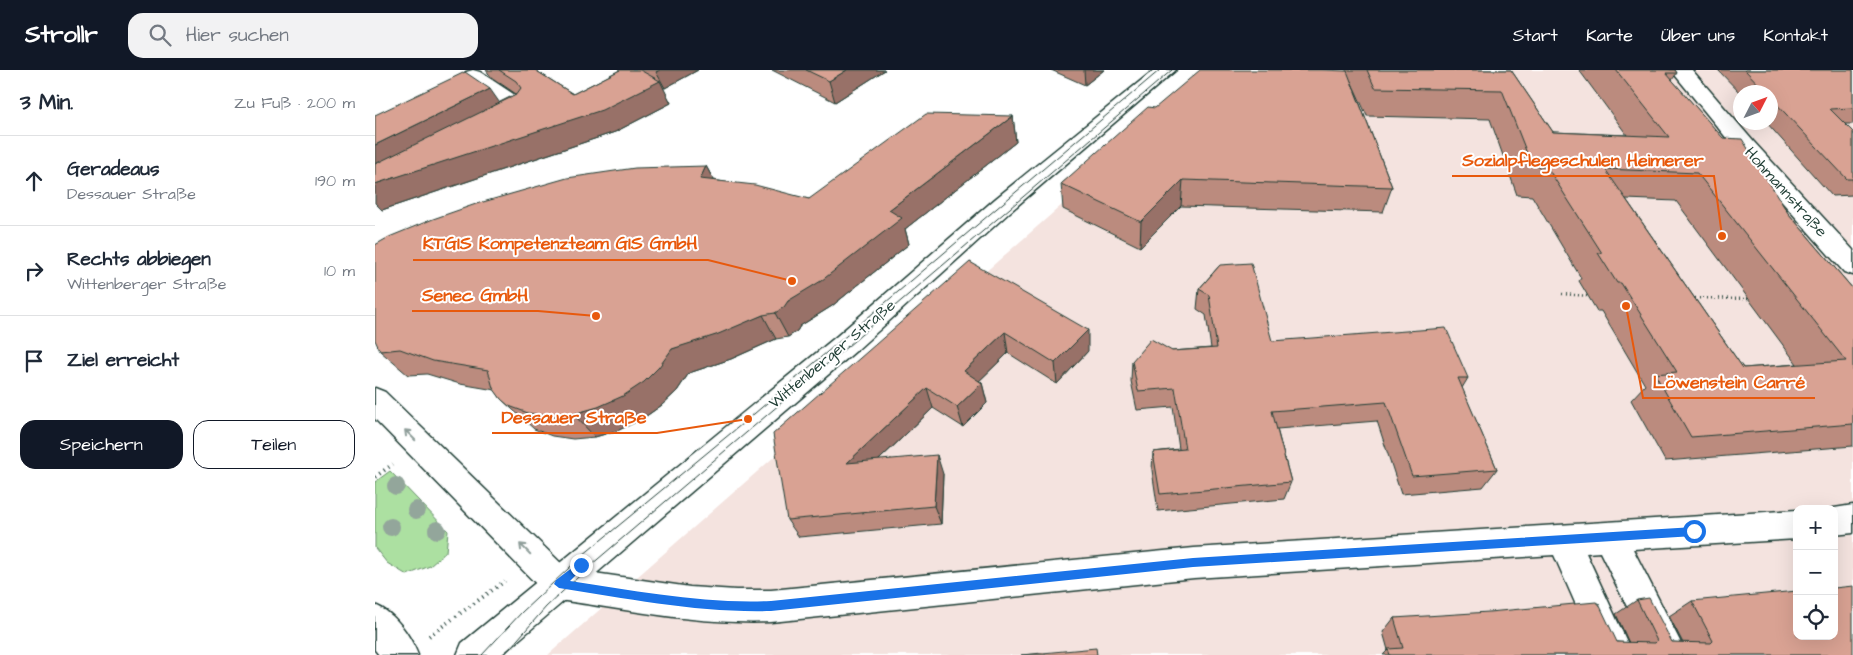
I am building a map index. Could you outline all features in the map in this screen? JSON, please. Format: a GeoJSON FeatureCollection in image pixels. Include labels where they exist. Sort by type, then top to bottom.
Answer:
{"type":"FeatureCollection","features":[{"type":"Feature","properties":{"kind":"street","name":"Wittenberger Straße"},"geometry":{"type":"LineString","coordinates":[[474,655],[847,343],[1003,205],[1166,70]]}},
{"type":"Feature","properties":{"kind":"street","name":"Hohmannstraße"},"geometry":{"type":"LineString","coordinates":[[1681,70],[1745,146],[1853,266]]}},
{"type":"Feature","properties":{"kind":"street"},"geometry":{"type":"LineString","coordinates":[[471,77],[523,110],[489,128]]}},
{"type":"Feature","properties":{"kind":"street"},"geometry":{"type":"LineString","coordinates":[[375,400],[559,584],[690,604],[736,607],[771,606],[1193,563],[1793,524]]}},
{"type":"Feature","properties":{"kind":"street"},"geometry":{"type":"LineString","coordinates":[[1838,521],[1853,519]]}},
{"type":"Feature","properties":{"kind":"street"},"geometry":{"type":"LineString","coordinates":[[1609,537],[1670,655]]}},
{"type":"Feature","properties":{"kind":"street"},"geometry":{"type":"LineString","coordinates":[[1563,539],[1616,655]]}},
{"type":"Feature","properties":{"kind":"street"},"geometry":{"type":"LineString","coordinates":[[375,622],[401,655]]}},
{"type":"Feature","properties":{"kind":"path"},"geometry":{"type":"LineString","coordinates":[[1562,294],[1588,296]]}},
{"type":"Feature","properties":{"kind":"path"},"geometry":{"type":"LineString","coordinates":[[1682,298],[1749,300]]}},
{"type":"Feature","properties":{"kind":"shaded area"},"geometry":{"type":"Polygon","coordinates":[[[1216,70],[1853,70],[1853,655],[548,655],[1216,70]]]}},
{"type":"Feature","properties":{"kind":"green space"},"geometry":{"type":"Polygon","coordinates":[[[390,471],[448,531],[446,552],[430,566],[407,575],[387,563],[375,548],[375,482],[390,471]]]}},
{"type":"Feature","properties":{"kind":"building"},"geometry":{"type":"Polygon","coordinates":[[[499,70],[535,70],[573,94],[620,70],[640,70],[660,81],[602,110],[375,184],[375,164],[516,95],[521,88],[516,81],[499,70]]]}},
{"type":"Feature","properties":{"kind":"building"},"geometry":{"type":"Polygon","coordinates":[[[806,70],[847,70],[829,81],[806,70]]]}},
{"type":"Feature","properties":{"kind":"building"},"geometry":{"type":"Polygon","coordinates":[[[1200,70],[1347,71],[1392,187],[1183,180],[1141,222],[1061,184],[1148,107],[1155,108],[1200,70]]]}},
{"type":"Feature","properties":{"kind":"building"},"geometry":{"type":"Polygon","coordinates":[[[1367,70],[1511,70],[1553,132],[1669,137],[1616,70],[1675,70],[1677,73],[1666,73],[1723,138],[1742,139],[1788,213],[1853,289],[1853,424],[1691,437],[1655,374],[1677,372],[1621,283],[1617,283],[1598,253],[1602,253],[1547,167],[1532,166],[1502,90],[1375,88],[1367,70]],[[1605,169],[1743,368],[1846,361],[1697,173],[1605,169]]]}},
{"type":"Feature","properties":{"kind":"building"},"geometry":{"type":"Polygon","coordinates":[[[1745,70],[1853,70],[1853,108],[1830,109],[1853,132],[1853,179],[1847,179],[1778,105],[1778,85],[1759,85],[1745,70]]]}},
{"type":"Feature","properties":{"kind":"building"},"geometry":{"type":"Polygon","coordinates":[[[465,72],[490,89],[375,145],[375,115],[465,72]]]}},
{"type":"Feature","properties":{"kind":"building"},"geometry":{"type":"Polygon","coordinates":[[[926,114],[1013,116],[889,210],[902,218],[821,281],[788,301],[784,307],[775,313],[763,315],[716,335],[672,349],[659,367],[644,382],[623,396],[598,407],[573,414],[550,416],[528,413],[509,406],[501,399],[493,388],[488,370],[433,361],[400,349],[380,351],[375,340],[375,245],[389,237],[476,204],[567,178],[635,168],[706,166],[700,179],[755,185],[809,199],[926,114]]]}},
{"type":"Feature","properties":{"kind":"building"},"geometry":{"type":"Polygon","coordinates":[[[970,262],[1088,330],[1055,363],[1005,332],[964,371],[982,383],[957,407],[927,388],[847,463],[937,455],[934,506],[787,520],[773,434],[970,262]]]}},
{"type":"Feature","properties":{"kind":"building"},"geometry":{"type":"Polygon","coordinates":[[[1251,263],[1272,341],[1446,328],[1468,378],[1458,378],[1497,469],[1412,476],[1386,402],[1272,411],[1291,482],[1160,494],[1153,452],[1185,449],[1175,388],[1138,391],[1132,361],[1151,339],[1172,351],[1217,348],[1209,295],[1199,289],[1220,265],[1251,263]]]}},
{"type":"Feature","properties":{"kind":"building"},"geometry":{"type":"Polygon","coordinates":[[[1853,586],[1853,655],[1390,655],[1388,649],[1403,648],[1394,618],[1489,612],[1596,602],[1599,604],[1617,642],[1655,643],[1657,641],[1637,600],[1649,598],[1672,642],[1711,643],[1713,641],[1692,601],[1793,591],[1793,640],[1838,640],[1838,588],[1853,586]]]}},
{"type":"Feature","properties":{"kind":"building"},"geometry":{"type":"Polygon","coordinates":[[[1096,648],[1097,655],[1021,655],[1096,648]]]}},
{"type":"Feature","properties":{"kind":"tram line"},"geometry":{"type":"LineString","coordinates":[[482,655],[522,612],[583,555],[748,419],[1160,70]]}},
{"type":"Feature","properties":{"kind":"tram line"},"geometry":{"type":"LineString","coordinates":[[504,655],[546,607],[591,565],[1172,70]]}},
{"type":"Feature","properties":{"kind":"place","name":"Sozialpflegeschulen Heimerer"},"geometry":{"type":"Point","coordinates":[1722,236]}},
{"type":"Feature","properties":{"kind":"place","name":"KTGIS Kompetenzteam GIS GmbH"},"geometry":{"type":"Point","coordinates":[792,281]}},
{"type":"Feature","properties":{"kind":"place","name":"Löwenstein Carré"},"geometry":{"type":"Point","coordinates":[1626,306]}},
{"type":"Feature","properties":{"kind":"place","name":"Senec GmbH"},"geometry":{"type":"Point","coordinates":[596,316]}},
{"type":"Feature","properties":{"kind":"place","name":"Dessauer Straße"},"geometry":{"type":"Point","coordinates":[748,419]}},
{"type":"Feature","properties":{"kind":"route"},"geometry":{"type":"LineString","coordinates":[[581,565],[559,584],[690,604],[736,607],[771,606],[1193,563],[1694,531]]}}]}
